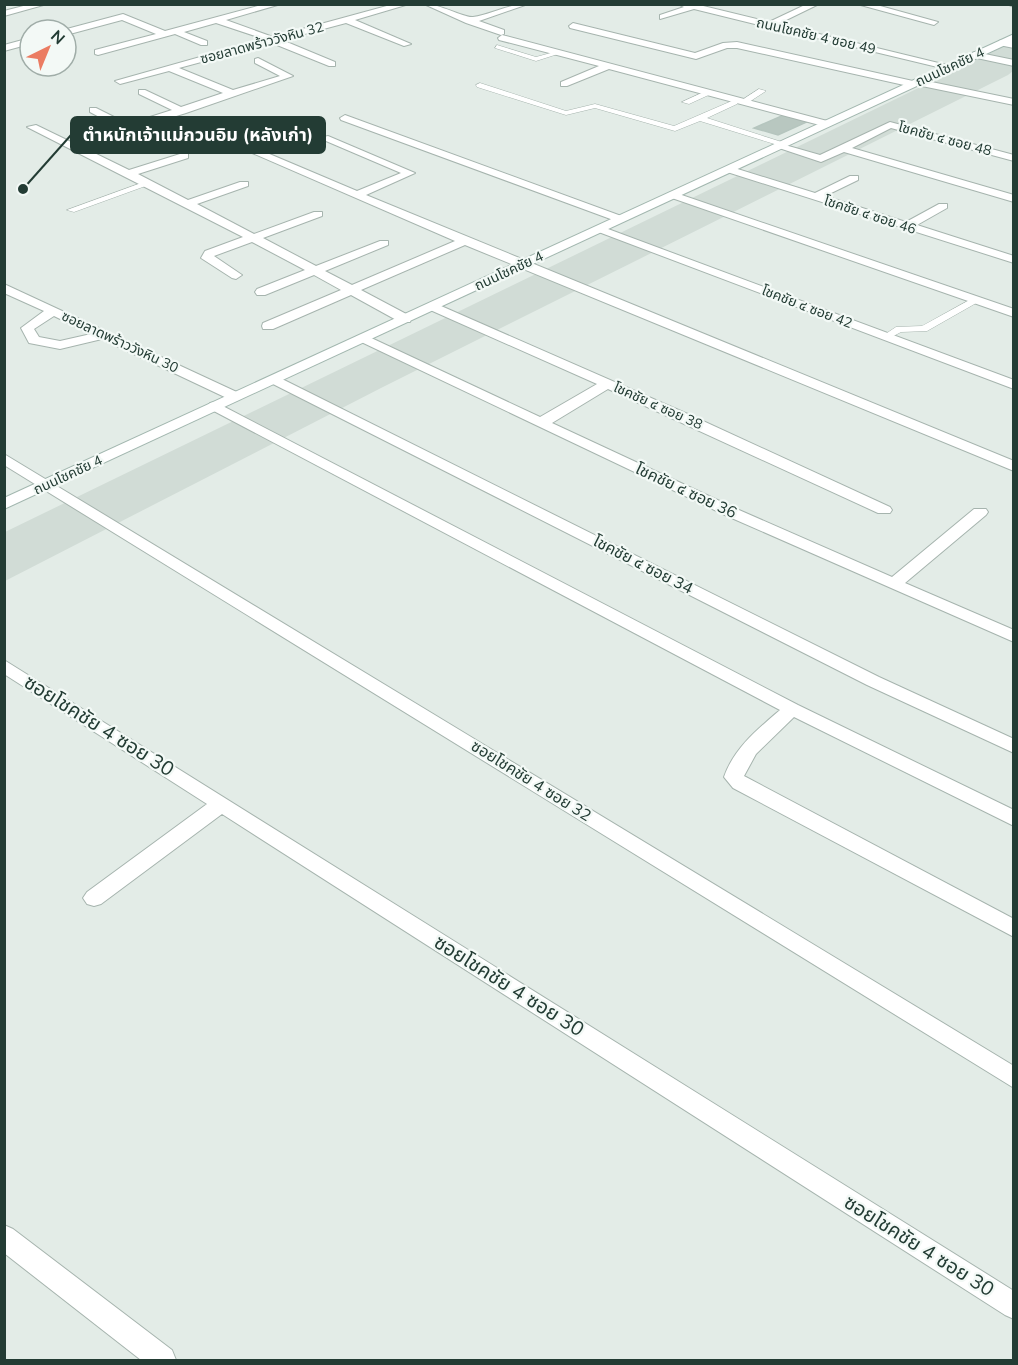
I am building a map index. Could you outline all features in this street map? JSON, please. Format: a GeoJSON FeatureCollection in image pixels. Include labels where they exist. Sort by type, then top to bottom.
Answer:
{"type":"FeatureCollection","features":[{"type":"Feature","properties":{"kind":"street"},"geometry":{"type":"LineString","coordinates":[[4,14],[43,4]]}},
{"type":"Feature","properties":{"kind":"street"},"geometry":{"type":"LineString","coordinates":[[98,52],[277,4]]}},
{"type":"Feature","properties":{"kind":"street","name":"ซอยลาดพร้าววังหิน 32"},"geometry":{"type":"LineString","coordinates":[[120,81],[405,4]]}},
{"type":"Feature","properties":{"kind":"street"},"geometry":{"type":"LineString","coordinates":[[428,4],[502,35],[558,53],[827,124]]}},
{"type":"Feature","properties":{"kind":"street"},"geometry":{"type":"LineString","coordinates":[[469,21],[524,4]]}},
{"type":"Feature","properties":{"kind":"street"},"geometry":{"type":"LineString","coordinates":[[768,26],[815,4]]}},
{"type":"Feature","properties":{"kind":"street"},"geometry":{"type":"LineString","coordinates":[[861,4],[934,22]]}},
{"type":"Feature","properties":{"kind":"street"},"geometry":{"type":"LineString","coordinates":[[663,17],[687,6]]}},
{"type":"Feature","properties":{"kind":"street","name":"ถนนโชคชัย 4 ซอย 49"},"geometry":{"type":"LineString","coordinates":[[687,6],[950,67]]}},
{"type":"Feature","properties":{"kind":"street"},"geometry":{"type":"LineString","coordinates":[[78,29],[123,17],[164,34]]}},
{"type":"Feature","properties":{"kind":"street"},"geometry":{"type":"LineString","coordinates":[[216,20],[333,64]]}},
{"type":"Feature","properties":{"kind":"street"},"geometry":{"type":"LineString","coordinates":[[347,20],[407,44]]}},
{"type":"Feature","properties":{"kind":"street"},"geometry":{"type":"LineString","coordinates":[[573,26],[696,56],[726,45],[736,45],[1014,102]]}},
{"type":"Feature","properties":{"kind":"street","name":"ซอยลาดพร้าววังหิน 32"},"geometry":{"type":"LineString","coordinates":[[175,31],[204,43]]}},
{"type":"Feature","properties":{"kind":"street","name":"ถนนโชคชัย 4"},"geometry":{"type":"LineString","coordinates":[[4,504],[975,55],[1010,42]]}},
{"type":"Feature","properties":{"kind":"street"},"geometry":{"type":"LineString","coordinates":[[975,55],[1014,63]]}},
{"type":"Feature","properties":{"kind":"street"},"geometry":{"type":"LineString","coordinates":[[72,145],[288,76],[258,61]]}},
{"type":"Feature","properties":{"kind":"street"},"geometry":{"type":"LineString","coordinates":[[564,84],[608,66]]}},
{"type":"Feature","properties":{"kind":"street"},"geometry":{"type":"LineString","coordinates":[[171,68],[233,94]]}},
{"type":"Feature","properties":{"kind":"street"},"geometry":{"type":"LineString","coordinates":[[142,92],[182,111]]}},
{"type":"Feature","properties":{"kind":"street"},"geometry":{"type":"LineString","coordinates":[[93,110],[128,128]]}},
{"type":"Feature","properties":{"kind":"street"},"geometry":{"type":"LineString","coordinates":[[345,118],[620,219]]}},
{"type":"Feature","properties":{"kind":"street","name":"โชคชัย ๔ ซอย 48"},"geometry":{"type":"LineString","coordinates":[[781,145],[821,159],[890,125],[1014,158]]}},
{"type":"Feature","properties":{"kind":"street"},"geometry":{"type":"LineString","coordinates":[[32,127],[253,237],[405,319]]}},
{"type":"Feature","properties":{"kind":"street"},"geometry":{"type":"LineString","coordinates":[[216,135],[464,241],[1014,466]]}},
{"type":"Feature","properties":{"kind":"street"},"geometry":{"type":"LineString","coordinates":[[324,138],[410,173],[356,195]]}},
{"type":"Feature","properties":{"kind":"street"},"geometry":{"type":"LineString","coordinates":[[842,148],[1014,199]]}},
{"type":"Feature","properties":{"kind":"street"},"geometry":{"type":"LineString","coordinates":[[128,174],[184,156]]}},
{"type":"Feature","properties":{"kind":"street","name":"โชคชัย ๔ ซอย 46"},"geometry":{"type":"LineString","coordinates":[[728,170],[1011,256]]}},
{"type":"Feature","properties":{"kind":"street"},"geometry":{"type":"LineString","coordinates":[[815,197],[854,178]]}},
{"type":"Feature","properties":{"kind":"street"},"geometry":{"type":"LineString","coordinates":[[186,204],[244,184]]}},
{"type":"Feature","properties":{"kind":"street"},"geometry":{"type":"LineString","coordinates":[[673,195],[1014,313]]}},
{"type":"Feature","properties":{"kind":"street"},"geometry":{"type":"LineString","coordinates":[[907,226],[944,206]]}},
{"type":"Feature","properties":{"kind":"street"},"geometry":{"type":"LineString","coordinates":[[236,275],[207,258],[209,254],[318,213]]}},
{"type":"Feature","properties":{"kind":"street","name":"โชคชัย ๔ ซอย 42"},"geometry":{"type":"LineString","coordinates":[[600,229],[1014,385]]}},
{"type":"Feature","properties":{"kind":"street"},"geometry":{"type":"LineString","coordinates":[[268,326],[464,241]]}},
{"type":"Feature","properties":{"kind":"street"},"geometry":{"type":"LineString","coordinates":[[261,292],[384,243]]}},
{"type":"Feature","properties":{"kind":"street","name":"ซอยลาดพร้าววังหิน 30"},"geometry":{"type":"LineString","coordinates":[[4,288],[237,397]]}},
{"type":"Feature","properties":{"kind":"street","name":"โชคชัย ๔ ซอย 38"},"geometry":{"type":"LineString","coordinates":[[432,306],[884,510]]}},
{"type":"Feature","properties":{"kind":"street"},"geometry":{"type":"LineString","coordinates":[[53,311],[27,328],[34,340],[50,346],[65,346],[102,334]]}},
{"type":"Feature","properties":{"kind":"street","name":"โชคชัย ๔ ซอย 36"},"geometry":{"type":"LineString","coordinates":[[362,339],[734,513],[1014,637]]}},
{"type":"Feature","properties":{"kind":"street","name":"โชคชัย ๔ ซอย 34"},"geometry":{"type":"LineString","coordinates":[[274,380],[873,681],[1014,747]]}},
{"type":"Feature","properties":{"kind":"street"},"geometry":{"type":"LineString","coordinates":[[541,423],[607,384]]}},
{"type":"Feature","properties":{"kind":"street"},"geometry":{"type":"LineString","coordinates":[[215,406],[792,709],[1014,819]]}},
{"type":"Feature","properties":{"kind":"street","name":"ซอยโชคชัย 4 ซอย 32"},"geometry":{"type":"LineString","coordinates":[[4,458],[1014,1078]]}},
{"type":"Feature","properties":{"kind":"street"},"geometry":{"type":"LineString","coordinates":[[893,584],[980,512]]}},
{"type":"Feature","properties":{"kind":"street","name":"ซอยโชคชัย 4 ซอย 30"},"geometry":{"type":"LineString","coordinates":[[4,666],[1014,1306]]}},
{"type":"Feature","properties":{"kind":"street"},"geometry":{"type":"LineString","coordinates":[[792,709],[746,753],[735,769],[734,777],[740,783],[1014,929]]}},
{"type":"Feature","properties":{"kind":"street"},"geometry":{"type":"LineString","coordinates":[[94,898],[221,804]]}},
{"type":"Feature","properties":{"kind":"street"},"geometry":{"type":"LineString","coordinates":[[4,1237],[162,1360]]}},
{"type":"Feature","properties":{"kind":"lane"},"geometry":{"type":"LineString","coordinates":[[497,48],[536,59],[558,53]]}},
{"type":"Feature","properties":{"kind":"lane"},"geometry":{"type":"LineString","coordinates":[[480,85],[566,113],[595,106],[675,129],[762,92]]}},
{"type":"Feature","properties":{"kind":"lane"},"geometry":{"type":"LineString","coordinates":[[686,102],[709,93]]}},
{"type":"Feature","properties":{"kind":"lane"},"geometry":{"type":"LineString","coordinates":[[700,118],[781,145]]}},
{"type":"Feature","properties":{"kind":"lane"},"geometry":{"type":"LineString","coordinates":[[71,210],[147,184]]}},
{"type":"Feature","properties":{"kind":"lane"},"geometry":{"type":"LineString","coordinates":[[886,337],[899,328],[924,329],[975,300]]}},
{"type":"Feature","properties":{"kind":"shaded area"},"geometry":{"type":"Polygon","coordinates":[[[1013,42],[1013,71],[1008,75],[381,388],[5,581],[5,532],[1013,42]]]}},
{"type":"Feature","properties":{"kind":"building"},"geometry":{"type":"Polygon","coordinates":[[[786,114],[809,121],[778,135],[754,128],[786,114]]]}},
{"type":"Feature","properties":{"kind":"place","name":"ตำหนักเจ้าแม่กวนอิม (หลังเก่า)"},"geometry":{"type":"Point","coordinates":[23,189]}}]}
